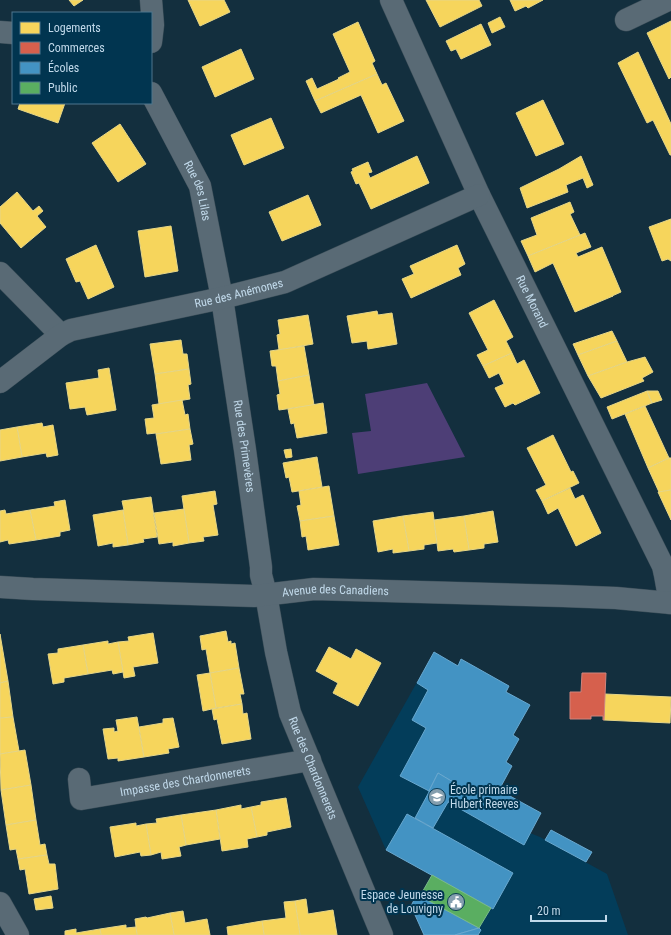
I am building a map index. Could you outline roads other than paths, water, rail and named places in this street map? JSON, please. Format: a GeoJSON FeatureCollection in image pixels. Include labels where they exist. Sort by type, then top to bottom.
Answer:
{"type":"FeatureCollection","features":[{"type":"Feature","properties":{"kind":"street"},"geometry":{"type":"LineString","coordinates":[[151,0],[154,25],[152,36]]}},
{"type":"Feature","properties":{"kind":"street","name":"Rue Morand"},"geometry":{"type":"LineString","coordinates":[[391,0],[479,194],[663,566],[666,575],[670,603]]}},
{"type":"Feature","properties":{"kind":"street"},"geometry":{"type":"LineString","coordinates":[[626,20],[668,0]]}},
{"type":"Feature","properties":{"kind":"street"},"geometry":{"type":"LineString","coordinates":[[0,32],[12,33]]}},
{"type":"Feature","properties":{"kind":"street","name":"Rue des Lilas"},"geometry":{"type":"LineString","coordinates":[[152,95],[200,186],[222,298]]}},
{"type":"Feature","properties":{"kind":"street","name":"Rue des Anémones"},"geometry":{"type":"LineString","coordinates":[[0,382],[61,335],[71,330],[222,298],[285,282],[479,194]]}},
{"type":"Feature","properties":{"kind":"street"},"geometry":{"type":"LineString","coordinates":[[0,274],[61,335]]}},
{"type":"Feature","properties":{"kind":"street","name":"Rue des Primevères"},"geometry":{"type":"LineString","coordinates":[[222,298],[246,458],[261,576],[266,594]]}},
{"type":"Feature","properties":{"kind":"street","name":"Avenue des Canadiens"},"geometry":{"type":"LineString","coordinates":[[0,587],[254,596],[314,589],[616,598],[670,603]]}},
{"type":"Feature","properties":{"kind":"street","name":"Rue des Chardonnerets"},"geometry":{"type":"LineString","coordinates":[[266,594],[276,652],[290,713],[382,935]]}},
{"type":"Feature","properties":{"kind":"street","name":"Impasse des Chardonnerets"},"geometry":{"type":"LineString","coordinates":[[79,779],[81,799],[310,760]]}},
{"type":"Feature","properties":{"kind":"street"},"geometry":{"type":"LineString","coordinates":[[0,903],[18,935]]}},
{"type":"Feature","properties":{"kind":"place","name":"École primaire Hubert Reeves"},"geometry":{"type":"Point","coordinates":[437,797]}},
{"type":"Feature","properties":{"kind":"place","name":"Espace Jeunesse de Louvigny"},"geometry":{"type":"Point","coordinates":[456,902]}}]}
